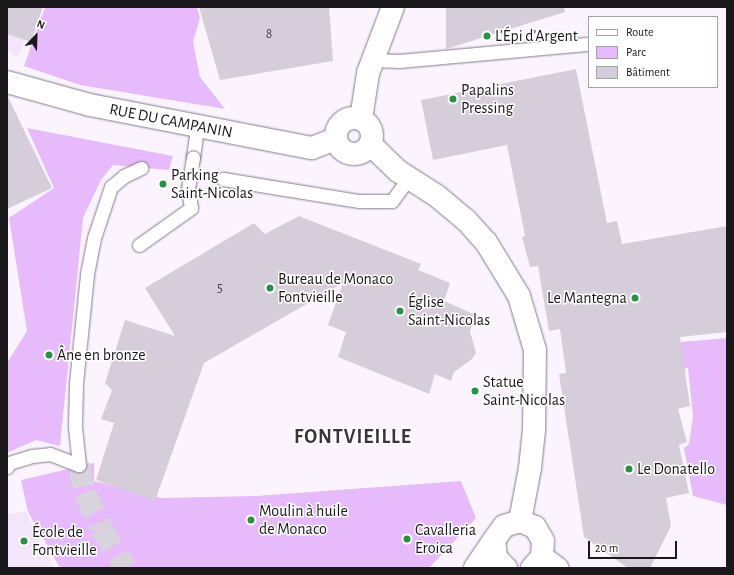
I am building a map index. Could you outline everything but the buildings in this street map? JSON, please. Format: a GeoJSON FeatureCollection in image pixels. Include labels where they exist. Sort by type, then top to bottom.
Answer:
{"type":"FeatureCollection","features":[{"type":"Feature","properties":{"kind":"street"},"geometry":{"type":"LineString","coordinates":[[361,119],[364,86],[372,60],[393,7]]}},
{"type":"Feature","properties":{"kind":"street","name":"RUE DU CAMPANIN"},"geometry":{"type":"LineString","coordinates":[[7,82],[90,105],[197,127],[312,148],[335,139]]}},
{"type":"Feature","properties":{"kind":"street"},"geometry":{"type":"LineString","coordinates":[[354,118],[361,119],[366,123],[372,133],[370,144],[362,152],[349,154],[341,150],[335,139],[336,131],[343,121],[354,118]]}},
{"type":"Feature","properties":{"kind":"street"},"geometry":{"type":"LineString","coordinates":[[370,144],[409,178],[437,196],[466,220],[486,242],[519,296],[535,350],[534,430],[530,468],[520,521]]}},
{"type":"Feature","properties":{"kind":"street"},"geometry":{"type":"LineString","coordinates":[[475,568],[504,526],[520,521],[535,527],[540,533],[543,541],[544,564]]}},
{"type":"Feature","properties":{"kind":"street"},"geometry":{"type":"LineString","coordinates":[[494,540],[496,558],[506,568]]}},
{"type":"Feature","properties":{"kind":"lane"},"geometry":{"type":"LineString","coordinates":[[372,60],[399,61],[586,44]]}},
{"type":"Feature","properties":{"kind":"lane"},"geometry":{"type":"LineString","coordinates":[[139,246],[191,208],[188,189],[197,127]]}},
{"type":"Feature","properties":{"kind":"lane"},"geometry":{"type":"LineString","coordinates":[[7,467],[9,463],[32,456],[50,454],[78,465],[75,427],[76,383],[87,274],[94,238],[111,187],[124,176],[141,168]]}},
{"type":"Feature","properties":{"kind":"lane"},"geometry":{"type":"LineString","coordinates":[[224,179],[366,201],[392,201],[409,178]]}},
{"type":"Feature","properties":{"kind":"shaded area"},"geometry":{"type":"Polygon","coordinates":[[[7,7],[38,7],[18,58],[7,50],[7,7]]]}},
{"type":"Feature","properties":{"kind":"shaded area","name":"École de Fontvieille"},"geometry":{"type":"Polygon","coordinates":[[[25,511],[55,568],[7,568],[7,514],[25,511]]]}},
{"type":"Feature","properties":{"kind":"green space"},"geometry":{"type":"Polygon","coordinates":[[[45,7],[197,7],[200,18],[193,42],[200,77],[225,109],[80,85],[24,66],[45,7]]]}},
{"type":"Feature","properties":{"kind":"green space"},"geometry":{"type":"Polygon","coordinates":[[[27,128],[173,156],[169,170],[113,165],[101,180],[83,218],[60,446],[36,440],[7,453],[7,363],[27,331],[9,218],[54,188],[27,128]]]}},
{"type":"Feature","properties":{"kind":"green space"},"geometry":{"type":"Polygon","coordinates":[[[727,338],[727,505],[693,496],[684,448],[689,444],[693,416],[688,368],[667,371],[665,350],[682,342],[727,338]]]}},
{"type":"Feature","properties":{"kind":"green space"},"geometry":{"type":"Polygon","coordinates":[[[94,463],[94,481],[162,498],[256,496],[461,481],[476,518],[429,568],[60,568],[28,512],[21,480],[94,463]]]}},
{"type":"Feature","properties":{"kind":"tunnel"},"geometry":{"type":"LineString","coordinates":[[79,465],[85,493],[101,528],[126,568]]}},
{"type":"Feature","properties":{"kind":"place","name":"L’Épi d'Argent"},"geometry":{"type":"Point","coordinates":[487,36]}},
{"type":"Feature","properties":{"kind":"place","name":"Papalins Pressing"},"geometry":{"type":"Point","coordinates":[453,99]}},
{"type":"Feature","properties":{"kind":"place","name":"Parking Saint-Nicolas"},"geometry":{"type":"Point","coordinates":[163,184]}},
{"type":"Feature","properties":{"kind":"place","name":"Bureau de Monaco Fontvieille"},"geometry":{"type":"Point","coordinates":[270,288]}},
{"type":"Feature","properties":{"kind":"place","name":"Le Mantegna"},"geometry":{"type":"Point","coordinates":[635,298]}},
{"type":"Feature","properties":{"kind":"place","name":"Église Saint-Nicolas"},"geometry":{"type":"Point","coordinates":[400,311]}},
{"type":"Feature","properties":{"kind":"place","name":"Âne en bronze"},"geometry":{"type":"Point","coordinates":[49,355]}},
{"type":"Feature","properties":{"kind":"place","name":"Statue Saint-Nicolas"},"geometry":{"type":"Point","coordinates":[475,391]}},
{"type":"Feature","properties":{"kind":"place","name":"Le Donatello"},"geometry":{"type":"Point","coordinates":[629,469]}},
{"type":"Feature","properties":{"kind":"place","name":"Moulin à huile de Monaco"},"geometry":{"type":"Point","coordinates":[251,520]}},
{"type":"Feature","properties":{"kind":"place","name":"Cavalleria Eroica"},"geometry":{"type":"Point","coordinates":[407,539]}},
{"type":"Feature","properties":{"kind":"place","name":"École de Fontvieille"},"geometry":{"type":"Point","coordinates":[24,541]}},
{"type":"Feature","properties":{"kind":"district","name":"FONTVIEILLE"},"geometry":{"type":"Point","coordinates":[353,437]}}]}
